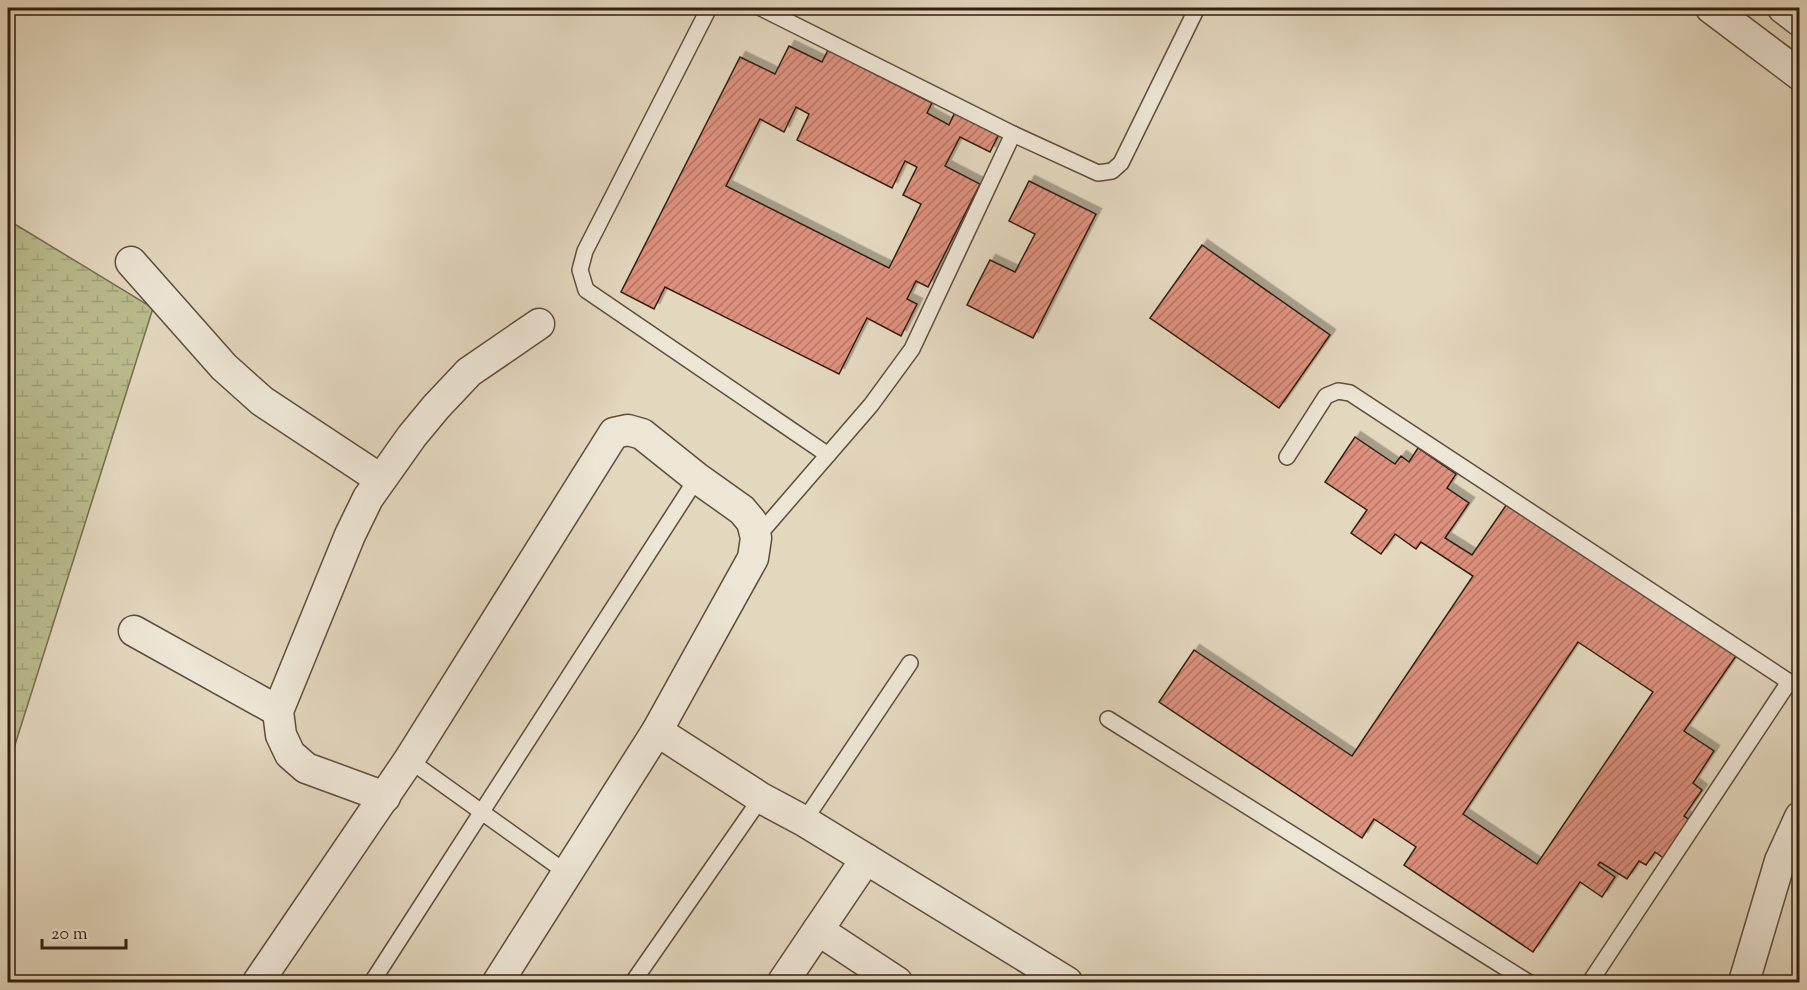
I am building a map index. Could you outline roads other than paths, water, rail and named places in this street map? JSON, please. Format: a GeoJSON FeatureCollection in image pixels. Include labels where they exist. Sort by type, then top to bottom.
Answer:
{"type":"FeatureCollection","features":[{"type":"Feature","properties":{"kind":"street"},"geometry":{"type":"LineString","coordinates":[[1711,8],[1800,75]]}},
{"type":"Feature","properties":{"kind":"street"},"geometry":{"type":"LineString","coordinates":[[1783,8],[1800,21]]}},
{"type":"Feature","properties":{"kind":"street"},"geometry":{"type":"LineString","coordinates":[[131,262],[224,367],[255,394],[380,479]]}},
{"type":"Feature","properties":{"kind":"street"},"geometry":{"type":"LineString","coordinates":[[385,797],[306,768],[290,754],[281,735],[278,711],[350,535],[380,479],[436,407],[469,372],[539,324]]}},
{"type":"Feature","properties":{"kind":"street"},"geometry":{"type":"LineString","coordinates":[[258,982],[385,797],[614,434],[628,430],[642,434],[742,510],[752,522],[756,538],[753,558],[657,731],[498,982]]}},
{"type":"Feature","properties":{"kind":"street"},"geometry":{"type":"LineString","coordinates":[[134,631],[278,711]]}},
{"type":"Feature","properties":{"kind":"street"},"geometry":{"type":"LineString","coordinates":[[657,731],[760,798],[804,821],[1067,982]]}},
{"type":"Feature","properties":{"kind":"street"},"geometry":{"type":"LineString","coordinates":[[1744,982],[1777,870],[1800,817]]}},
{"type":"Feature","properties":{"kind":"street"},"geometry":{"type":"LineString","coordinates":[[783,982],[866,859]]}},
{"type":"Feature","properties":{"kind":"street"},"geometry":{"type":"LineString","coordinates":[[818,930],[897,982]]}},
{"type":"Feature","properties":{"kind":"lane"},"geometry":{"type":"LineString","coordinates":[[709,8],[585,251],[580,270],[586,290],[828,455]]}},
{"type":"Feature","properties":{"kind":"lane"},"geometry":{"type":"LineString","coordinates":[[761,8],[1013,134],[1098,173],[1112,171],[1121,163],[1197,8]]}},
{"type":"Feature","properties":{"kind":"lane"},"geometry":{"type":"LineString","coordinates":[[756,538],[871,405],[912,349],[1013,134]]}},
{"type":"Feature","properties":{"kind":"lane"},"geometry":{"type":"LineString","coordinates":[[1287,457],[1326,396],[1338,391],[1350,393],[1794,686],[1590,982]]}},
{"type":"Feature","properties":{"kind":"lane"},"geometry":{"type":"LineString","coordinates":[[372,982],[697,478]]}},
{"type":"Feature","properties":{"kind":"lane"},"geometry":{"type":"LineString","coordinates":[[804,821],[910,663]]}},
{"type":"Feature","properties":{"kind":"lane"},"geometry":{"type":"LineString","coordinates":[[1108,719],[1528,982]]}},
{"type":"Feature","properties":{"kind":"lane"},"geometry":{"type":"LineString","coordinates":[[409,760],[567,873]]}},
{"type":"Feature","properties":{"kind":"lane"},"geometry":{"type":"LineString","coordinates":[[633,982],[760,798]]}}]}
